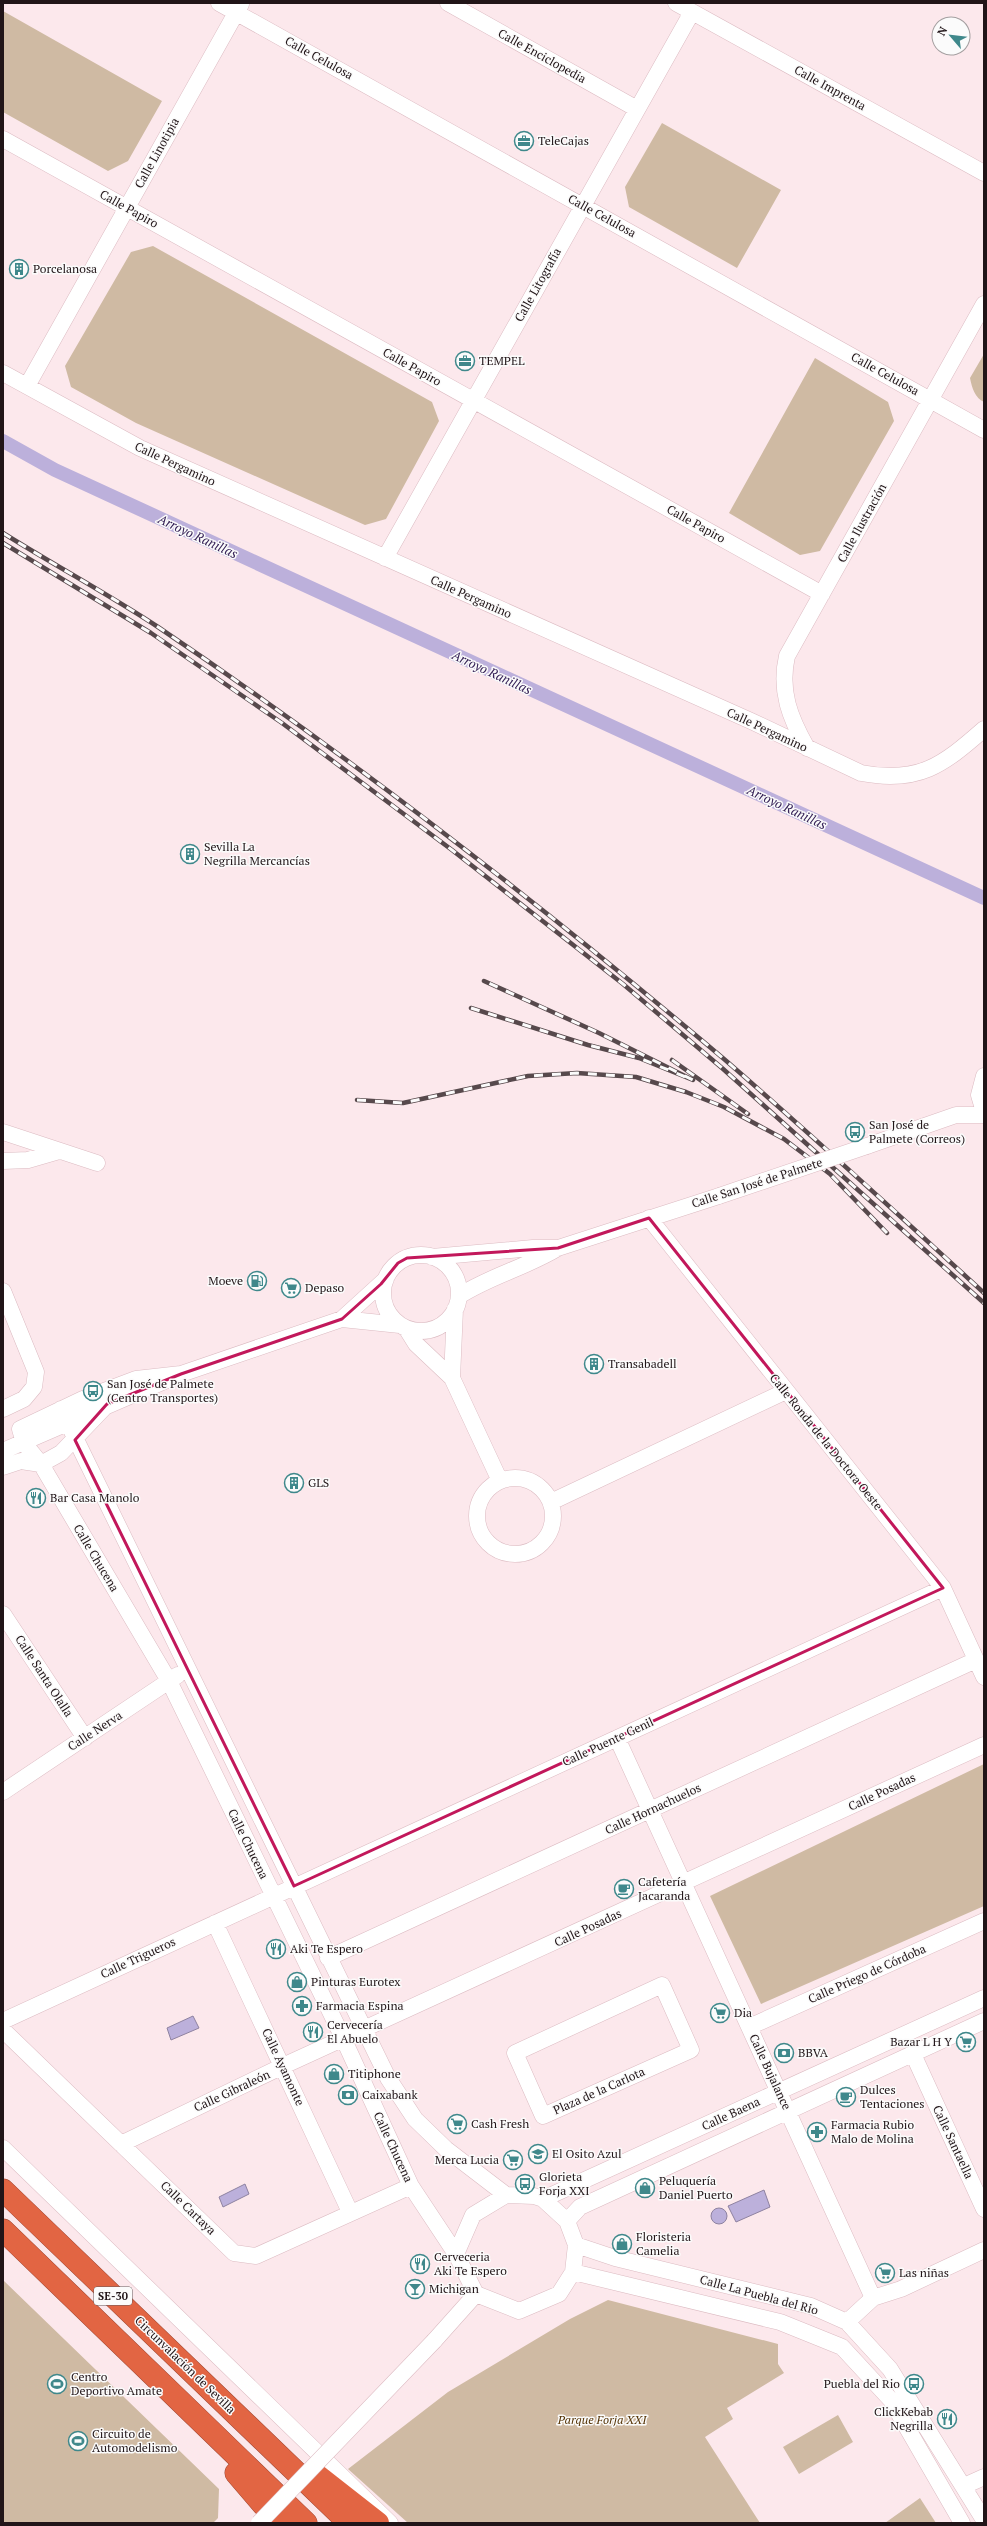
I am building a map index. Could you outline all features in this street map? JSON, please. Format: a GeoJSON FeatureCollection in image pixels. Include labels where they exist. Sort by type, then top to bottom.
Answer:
{"type":"FeatureCollection","features":[{"type":"Feature","properties":{"kind":"highway","name":"Circunvalación de Sevilla"},"geometry":{"type":"LineString","coordinates":[[3,2190],[349,2523]]}},
{"type":"Feature","properties":{"kind":"highway","name":"SE-30"},"geometry":{"type":"LineString","coordinates":[[3,2230],[306,2523]]}},
{"type":"Feature","properties":{"kind":"highway"},"geometry":{"type":"LineString","coordinates":[[147,2368],[279,2523]]}},
{"type":"Feature","properties":{"kind":"highway"},"geometry":{"type":"LineString","coordinates":[[223,2402],[378,2523]]}},
{"type":"Feature","properties":{"kind":"street","name":"Calle Celulosa"},"geometry":{"type":"LineString","coordinates":[[219,3],[239,8],[583,206],[931,399],[984,430]]}},
{"type":"Feature","properties":{"kind":"street","name":"Calle Enciclopedia"},"geometry":{"type":"LineString","coordinates":[[448,3],[637,109]]}},
{"type":"Feature","properties":{"kind":"street","name":"Calle Imprenta"},"geometry":{"type":"LineString","coordinates":[[676,3],[984,173]]}},
{"type":"Feature","properties":{"kind":"street","name":"Calle Linotipia"},"geometry":{"type":"LineString","coordinates":[[27,386],[239,8]]}},
{"type":"Feature","properties":{"kind":"street","name":"Calle Litografía"},"geometry":{"type":"LineString","coordinates":[[385,558],[692,12]]}},
{"type":"Feature","properties":{"kind":"street","name":"Calle Papiro"},"geometry":{"type":"LineString","coordinates":[[3,139],[822,594]]}},
{"type":"Feature","properties":{"kind":"street","name":"Calle Ilustración"},"geometry":{"type":"LineString","coordinates":[[807,748],[791,719],[783,689],[783,672],[788,656],[984,304]]}},
{"type":"Feature","properties":{"kind":"street","name":"Calle Pergamino"},"geometry":{"type":"LineString","coordinates":[[3,373],[140,448],[861,773],[880,777],[920,772],[949,760],[981,738]]}},
{"type":"Feature","properties":{"kind":"street"},"geometry":{"type":"LineString","coordinates":[[984,1076],[979,1095],[984,1112]]}},
{"type":"Feature","properties":{"kind":"street","name":"Calle San José de Palmete"},"geometry":{"type":"LineString","coordinates":[[956,1115],[979,1095]]}},
{"type":"Feature","properties":{"kind":"street","name":"Calle San José de Palmete"},"geometry":{"type":"LineString","coordinates":[[457,1302],[484,1280],[537,1260],[558,1248],[719,1196],[956,1115],[984,1115]]}},
{"type":"Feature","properties":{"kind":"street"},"geometry":{"type":"LineString","coordinates":[[3,1132],[97,1163]]}},
{"type":"Feature","properties":{"kind":"street"},"geometry":{"type":"LineString","coordinates":[[3,1161],[28,1160],[59,1151]]}},
{"type":"Feature","properties":{"kind":"street","name":"Calle Ronda de la Doctora Oeste"},"geometry":{"type":"LineString","coordinates":[[649,1218],[943,1588],[984,1677]]}},
{"type":"Feature","properties":{"kind":"street","name":"Calle San José de Palmete"},"geometry":{"type":"LineString","coordinates":[[432,1257],[533,1248],[558,1248]]}},
{"type":"Feature","properties":{"kind":"street"},"geometry":{"type":"LineString","coordinates":[[452,1378],[457,1282],[451,1270],[444,1263],[432,1257],[419,1255],[407,1258],[391,1270],[386,1279],[383,1291],[384,1302],[390,1314],[403,1326],[416,1344],[452,1378],[500,1481]]}},
{"type":"Feature","properties":{"kind":"street"},"geometry":{"type":"LineString","coordinates":[[64,1416],[107,1404],[181,1374],[342,1319],[386,1279]]}},
{"type":"Feature","properties":{"kind":"street"},"geometry":{"type":"LineString","coordinates":[[3,1291],[36,1372],[34,1387],[24,1399],[3,1409]]}},
{"type":"Feature","properties":{"kind":"street"},"geometry":{"type":"LineString","coordinates":[[342,1319],[403,1326],[421,1331],[434,1328],[446,1321],[457,1302]]}},
{"type":"Feature","properties":{"kind":"street"},"geometry":{"type":"LineString","coordinates":[[3,1451],[24,1443],[64,1416],[136,1379],[181,1374]]}},
{"type":"Feature","properties":{"kind":"street"},"geometry":{"type":"LineString","coordinates":[[551,1502],[786,1391]]}},
{"type":"Feature","properties":{"kind":"street"},"geometry":{"type":"LineString","coordinates":[[3,1467],[21,1461],[41,1464],[61,1453],[75,1440],[107,1404]]}},
{"type":"Feature","properties":{"kind":"street","name":"Calle Chucena"},"geometry":{"type":"LineString","coordinates":[[64,1416],[388,2078],[415,2119],[446,2149],[506,2194]]}},
{"type":"Feature","properties":{"kind":"street","name":"Calle Chucena"},"geometry":{"type":"LineString","coordinates":[[24,1443],[41,1464],[169,1681],[344,2040],[411,2186],[456,2254]]}},
{"type":"Feature","properties":{"kind":"street"},"geometry":{"type":"LineString","coordinates":[[512,1478],[524,1479],[535,1483],[544,1491],[551,1502],[554,1514],[552,1527],[546,1538],[537,1547],[526,1553],[504,1552],[486,1541],[478,1520],[478,1508],[482,1497],[490,1488],[500,1481],[512,1478]]}},
{"type":"Feature","properties":{"kind":"street","name":"Calle Puente Genil"},"geometry":{"type":"LineString","coordinates":[[273,1896],[943,1588]]}},
{"type":"Feature","properties":{"kind":"street","name":"Calle Santa Olalla"},"geometry":{"type":"LineString","coordinates":[[3,1614],[85,1738]]}},
{"type":"Feature","properties":{"kind":"street","name":"Calle Hornachuelos"},"geometry":{"type":"LineString","coordinates":[[328,1958],[976,1660]]}},
{"type":"Feature","properties":{"kind":"street","name":"Calle Nerva"},"geometry":{"type":"LineString","coordinates":[[3,1791],[187,1670]]}},
{"type":"Feature","properties":{"kind":"street","name":"Calle Bujalance"},"geometry":{"type":"LineString","coordinates":[[616,1738],[873,2298]]}},
{"type":"Feature","properties":{"kind":"street","name":"Calle Posadas"},"geometry":{"type":"LineString","coordinates":[[344,2040],[984,1745]]}},
{"type":"Feature","properties":{"kind":"street","name":"Calle Trigueros"},"geometry":{"type":"LineString","coordinates":[[3,2021],[273,1896]]}},
{"type":"Feature","properties":{"kind":"street","name":"Calle Priego de Córdoba"},"geometry":{"type":"LineString","coordinates":[[749,2027],[984,1921]]}},
{"type":"Feature","properties":{"kind":"street","name":"Calle Ayamonte"},"geometry":{"type":"LineString","coordinates":[[215,1922],[350,2212]]}},
{"type":"Feature","properties":{"kind":"street","name":"Plaza de la Carlota"},"geometry":{"type":"LineString","coordinates":[[662,1985],[691,2050],[543,2116],[515,2054],[662,1985]]}},
{"type":"Feature","properties":{"kind":"street","name":"Calle Baena"},"geometry":{"type":"LineString","coordinates":[[543,2199],[603,2173],[984,1998]]}},
{"type":"Feature","properties":{"kind":"street","name":"Calle Baena"},"geometry":{"type":"LineString","coordinates":[[567,2221],[580,2207],[984,2021]]}},
{"type":"Feature","properties":{"kind":"street","name":"Calle Cartaya"},"geometry":{"type":"LineString","coordinates":[[3,2030],[234,2253],[256,2256],[350,2212],[411,2186]]}},
{"type":"Feature","properties":{"kind":"street","name":"Calle Gibraleón"},"geometry":{"type":"LineString","coordinates":[[120,2144],[283,2066],[344,2040]]}},
{"type":"Feature","properties":{"kind":"street","name":"Calle Santaella"},"geometry":{"type":"LineString","coordinates":[[913,2054],[984,2208]]}},
{"type":"Feature","properties":{"kind":"street"},"geometry":{"type":"LineString","coordinates":[[3,2148],[390,2523]]}},
{"type":"Feature","properties":{"kind":"street"},"geometry":{"type":"LineString","coordinates":[[506,2194],[534,2196],[543,2199],[567,2221],[576,2246],[573,2272],[559,2294],[519,2311],[476,2294],[456,2254],[473,2215],[506,2194]]}},
{"type":"Feature","properties":{"kind":"street","name":"Calle La Puebla del Rio"},"geometry":{"type":"LineString","coordinates":[[576,2246],[615,2258],[811,2306],[848,2322],[890,2369],[984,2520]]}},
{"type":"Feature","properties":{"kind":"street"},"geometry":{"type":"LineString","coordinates":[[848,2322],[873,2298],[900,2289],[984,2250]]}},
{"type":"Feature","properties":{"kind":"street","name":"Calle La Puebla del Rio"},"geometry":{"type":"LineString","coordinates":[[573,2272],[780,2322],[842,2347],[891,2400],[962,2523]]}},
{"type":"Feature","properties":{"kind":"street"},"geometry":{"type":"LineString","coordinates":[[259,2523],[434,2341],[476,2294]]}},
{"type":"Feature","properties":{"kind":"street"},"geometry":{"type":"LineString","coordinates":[[964,2486],[984,2477]]}},
{"type":"Feature","properties":{"kind":"highlighted area"},"geometry":{"type":"Polygon","coordinates":[[[649,1218],[943,1588],[294,1886],[75,1440],[107,1404],[181,1374],[342,1319],[381,1284],[398,1263],[407,1258],[558,1248],[649,1218]]]}},
{"type":"Feature","properties":{"kind":"green space"},"geometry":{"type":"Polygon","coordinates":[[[3,11],[162,101],[128,161],[108,171],[3,112],[3,11]]]}},
{"type":"Feature","properties":{"kind":"green space"},"geometry":{"type":"Polygon","coordinates":[[[662,123],[781,190],[737,268],[629,207],[625,187],[662,123]]]}},
{"type":"Feature","properties":{"kind":"green space"},"geometry":{"type":"Polygon","coordinates":[[[153,246],[432,402],[439,421],[386,519],[365,525],[136,423],[71,387],[65,366],[131,252],[153,246]]]}},
{"type":"Feature","properties":{"kind":"green space"},"geometry":{"type":"Polygon","coordinates":[[[984,354],[984,402],[976,395],[970,378],[984,354]]]}},
{"type":"Feature","properties":{"kind":"green space"},"geometry":{"type":"Polygon","coordinates":[[[815,358],[888,402],[894,421],[820,551],[800,555],[729,513],[815,358]]]}},
{"type":"Feature","properties":{"kind":"green space"},"geometry":{"type":"Polygon","coordinates":[[[984,1764],[984,1906],[761,2004],[710,1896],[984,1764]]]}},
{"type":"Feature","properties":{"kind":"green space","name":"Centro Deportivo Amate"},"geometry":{"type":"Polygon","coordinates":[[[3,2280],[219,2489],[218,2518],[213,2523],[3,2523],[3,2280]]]}},
{"type":"Feature","properties":{"kind":"green space","name":"Parque Forja XXI"},"geometry":{"type":"Polygon","coordinates":[[[608,2300],[778,2344],[778,2364],[784,2373],[727,2408],[733,2419],[705,2437],[760,2523],[408,2523],[348,2469],[448,2392],[570,2319],[608,2300]]]}},
{"type":"Feature","properties":{"kind":"green space"},"geometry":{"type":"Polygon","coordinates":[[[838,2415],[853,2442],[799,2474],[783,2447],[838,2415]]]}},
{"type":"Feature","properties":{"kind":"green space"},"geometry":{"type":"Polygon","coordinates":[[[920,2498],[936,2523],[885,2523],[920,2498]]]}},
{"type":"Feature","properties":{"kind":"shaded area"},"geometry":{"type":"Polygon","coordinates":[[[193,2016],[199,2028],[171,2040],[167,2028],[193,2016]]]}},
{"type":"Feature","properties":{"kind":"shaded area"},"geometry":{"type":"Polygon","coordinates":[[[245,2184],[249,2194],[223,2207],[219,2197],[245,2184]]]}},
{"type":"Feature","properties":{"kind":"shaded area"},"geometry":{"type":"Polygon","coordinates":[[[764,2190],[770,2207],[736,2222],[728,2206],[764,2190]]]}},
{"type":"Feature","properties":{"kind":"shaded area"},"geometry":{"type":"Polygon","coordinates":[[[716,2208],[722,2208],[727,2213],[725,2222],[722,2224],[716,2224],[711,2219],[711,2213],[716,2208]]]}},
{"type":"Feature","properties":{"kind":"waterway","name":"Arroyo Ranillas"},"geometry":{"type":"LineString","coordinates":[[3,441],[55,470],[984,898]]}},
{"type":"Feature","properties":{"kind":"railway"},"geometry":{"type":"LineString","coordinates":[[3,533],[120,603],[231,677],[376,782],[517,890],[724,1059],[887,1204],[984,1293]]}},
{"type":"Feature","properties":{"kind":"railway"},"geometry":{"type":"LineString","coordinates":[[3,543],[151,633],[282,723],[452,850],[623,984],[722,1068],[984,1303]]}},
{"type":"Feature","properties":{"kind":"railway"},"geometry":{"type":"LineString","coordinates":[[471,1008],[588,1045],[639,1058],[693,1080],[599,1033],[484,981]]}},
{"type":"Feature","properties":{"kind":"railway"},"geometry":{"type":"LineString","coordinates":[[672,1060],[748,1114]]}},
{"type":"Feature","properties":{"kind":"railway"},"geometry":{"type":"LineString","coordinates":[[357,1100],[403,1103],[528,1076],[577,1073],[636,1077],[686,1092],[724,1107],[784,1139],[830,1174],[887,1233]]}},
{"type":"Feature","properties":{"kind":"place","name":"TeleCajas"},"geometry":{"type":"Point","coordinates":[524,141]}},
{"type":"Feature","properties":{"kind":"place","name":"Porcelanosa"},"geometry":{"type":"Point","coordinates":[19,269]}},
{"type":"Feature","properties":{"kind":"place","name":"TEMPEL"},"geometry":{"type":"Point","coordinates":[465,361]}},
{"type":"Feature","properties":{"kind":"place","name":"Sevilla La Negrilla Mercancías"},"geometry":{"type":"Point","coordinates":[190,854]}},
{"type":"Feature","properties":{"kind":"place","name":"San José de Palmete (Correos)"},"geometry":{"type":"Point","coordinates":[855,1132]}},
{"type":"Feature","properties":{"kind":"place","name":"Moeve"},"geometry":{"type":"Point","coordinates":[257,1281]}},
{"type":"Feature","properties":{"kind":"place","name":"Depaso"},"geometry":{"type":"Point","coordinates":[291,1288]}},
{"type":"Feature","properties":{"kind":"place","name":"Transabadell"},"geometry":{"type":"Point","coordinates":[594,1364]}},
{"type":"Feature","properties":{"kind":"place","name":"San José de Palmete (Centro Transportes)"},"geometry":{"type":"Point","coordinates":[93,1391]}},
{"type":"Feature","properties":{"kind":"place","name":"GLS"},"geometry":{"type":"Point","coordinates":[294,1483]}},
{"type":"Feature","properties":{"kind":"place","name":"Bar Casa Manolo"},"geometry":{"type":"Point","coordinates":[36,1498]}},
{"type":"Feature","properties":{"kind":"place","name":"Cafetería Jacaranda"},"geometry":{"type":"Point","coordinates":[624,1889]}},
{"type":"Feature","properties":{"kind":"place","name":"Aki Te Espero"},"geometry":{"type":"Point","coordinates":[276,1949]}},
{"type":"Feature","properties":{"kind":"place","name":"Pinturas Eurotex"},"geometry":{"type":"Point","coordinates":[297,1982]}},
{"type":"Feature","properties":{"kind":"place","name":"Farmacia Espina"},"geometry":{"type":"Point","coordinates":[302,2006]}},
{"type":"Feature","properties":{"kind":"place","name":"Dia"},"geometry":{"type":"Point","coordinates":[720,2013]}},
{"type":"Feature","properties":{"kind":"place","name":"Cervecería El Abuelo"},"geometry":{"type":"Point","coordinates":[313,2032]}},
{"type":"Feature","properties":{"kind":"place","name":"Bazar L H Y"},"geometry":{"type":"Point","coordinates":[966,2042]}},
{"type":"Feature","properties":{"kind":"place","name":"BBVA"},"geometry":{"type":"Point","coordinates":[784,2053]}},
{"type":"Feature","properties":{"kind":"place","name":"Titiphone"},"geometry":{"type":"Point","coordinates":[334,2074]}},
{"type":"Feature","properties":{"kind":"place","name":"Caixabank"},"geometry":{"type":"Point","coordinates":[348,2095]}},
{"type":"Feature","properties":{"kind":"place","name":"Dulces Tentaciones"},"geometry":{"type":"Point","coordinates":[846,2097]}},
{"type":"Feature","properties":{"kind":"place","name":"Cash Fresh"},"geometry":{"type":"Point","coordinates":[457,2124]}},
{"type":"Feature","properties":{"kind":"place","name":"Farmacia Rubio Malo de Molina"},"geometry":{"type":"Point","coordinates":[817,2132]}},
{"type":"Feature","properties":{"kind":"place","name":"El Osito Azul"},"geometry":{"type":"Point","coordinates":[538,2154]}},
{"type":"Feature","properties":{"kind":"place","name":"Merca Lucia"},"geometry":{"type":"Point","coordinates":[513,2160]}},
{"type":"Feature","properties":{"kind":"place","name":"Glorieta Forja XXI"},"geometry":{"type":"Point","coordinates":[525,2184]}},
{"type":"Feature","properties":{"kind":"place","name":"Peluquería Daniel Puerto"},"geometry":{"type":"Point","coordinates":[645,2188]}},
{"type":"Feature","properties":{"kind":"place","name":"Floristeria Camelia"},"geometry":{"type":"Point","coordinates":[622,2244]}},
{"type":"Feature","properties":{"kind":"place","name":"Cerveceria Aki Te Espero"},"geometry":{"type":"Point","coordinates":[420,2264]}},
{"type":"Feature","properties":{"kind":"place","name":"Las niñas"},"geometry":{"type":"Point","coordinates":[885,2273]}},
{"type":"Feature","properties":{"kind":"place","name":"Michigan"},"geometry":{"type":"Point","coordinates":[415,2289]}},
{"type":"Feature","properties":{"kind":"place","name":"Centro Deportivo Amate"},"geometry":{"type":"Point","coordinates":[57,2384]}},
{"type":"Feature","properties":{"kind":"place","name":"Puebla del Rio"},"geometry":{"type":"Point","coordinates":[914,2384]}},
{"type":"Feature","properties":{"kind":"place","name":"ClickKebab Negrilla"},"geometry":{"type":"Point","coordinates":[947,2419]}},
{"type":"Feature","properties":{"kind":"place","name":"Circuito de Automodelismo"},"geometry":{"type":"Point","coordinates":[78,2441]}}]}
